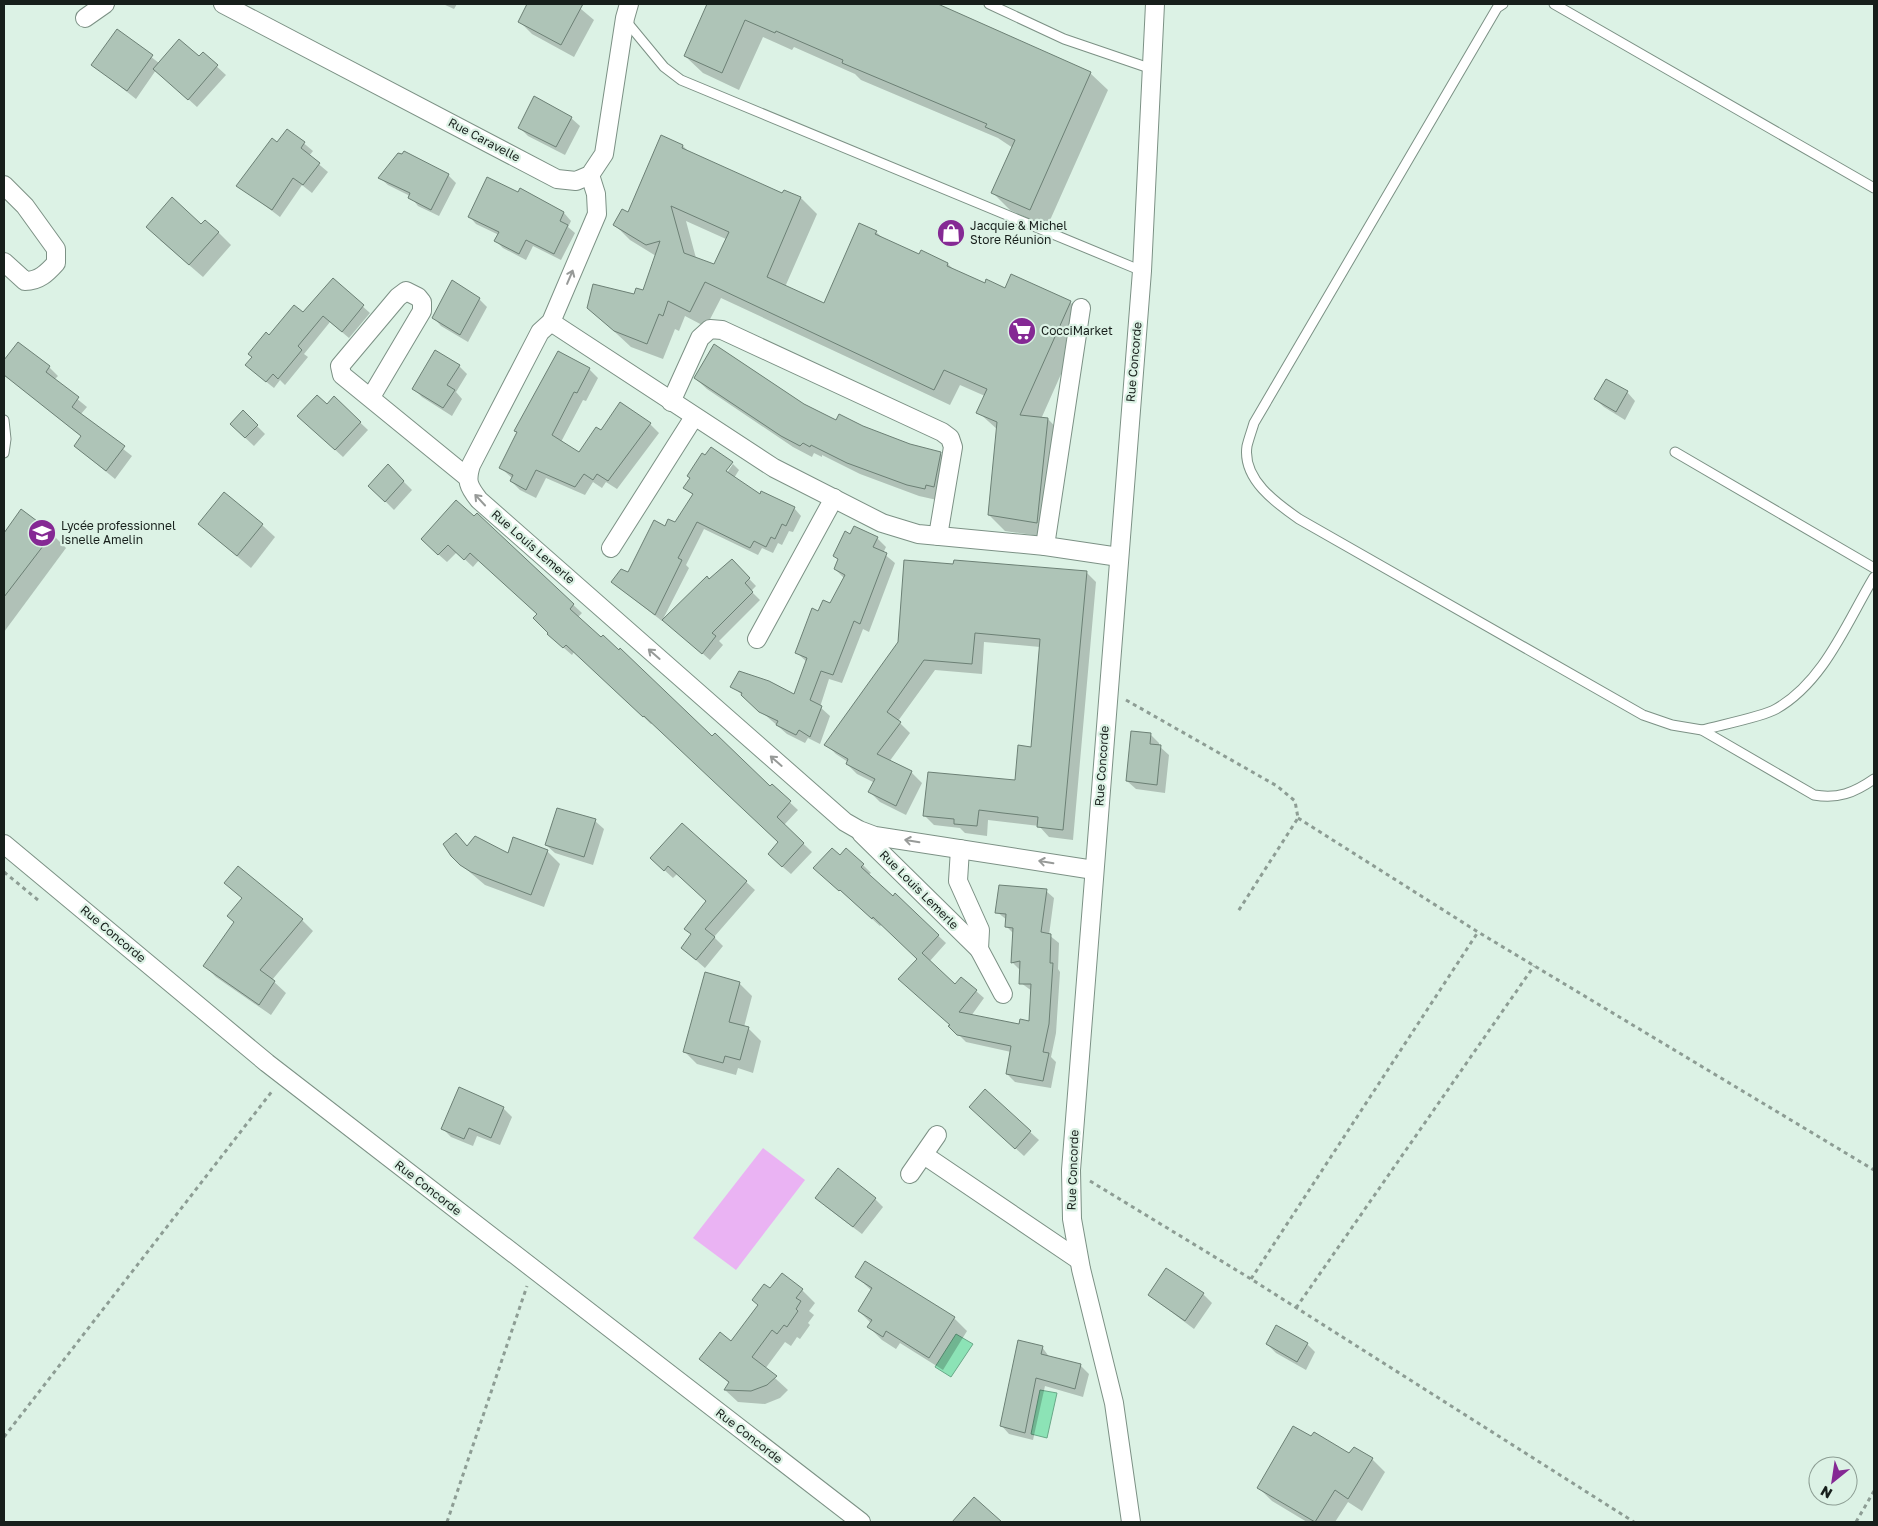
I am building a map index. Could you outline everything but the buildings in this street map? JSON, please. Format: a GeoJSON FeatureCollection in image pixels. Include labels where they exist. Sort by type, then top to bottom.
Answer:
{"type":"FeatureCollection","features":[{"type":"Feature","properties":{"kind":"street"},"geometry":{"type":"LineString","coordinates":[[85,18],[105,4]]}},
{"type":"Feature","properties":{"kind":"street","name":"Rue Caravelle"},"geometry":{"type":"LineString","coordinates":[[223,4],[557,178],[576,181],[590,175]]}},
{"type":"Feature","properties":{"kind":"street","name":"Rue Concorde"},"geometry":{"type":"LineString","coordinates":[[1131,1522],[1114,1403],[1079,1260],[1072,1219],[1071,1170],[1142,271],[1155,4]]}},
{"type":"Feature","properties":{"kind":"street"},"geometry":{"type":"LineString","coordinates":[[370,396],[422,310],[422,302],[418,297],[406,291],[398,297],[340,366],[342,375],[467,477],[471,465],[540,332],[551,322],[597,214],[596,194],[590,175],[604,154],[627,11]]}},
{"type":"Feature","properties":{"kind":"street"},"geometry":{"type":"LineString","coordinates":[[4,185],[25,206],[56,249],[56,263],[48,273],[35,281],[25,282],[4,262]]}},
{"type":"Feature","properties":{"kind":"street"},"geometry":{"type":"LineString","coordinates":[[1045,546],[1081,308]]}},
{"type":"Feature","properties":{"kind":"street"},"geometry":{"type":"LineString","coordinates":[[551,322],[670,402],[774,468],[882,523],[918,534],[1045,546],[1119,557]]}},
{"type":"Feature","properties":{"kind":"street"},"geometry":{"type":"LineString","coordinates":[[670,402],[700,338],[710,329],[722,330],[942,432],[950,438],[953,447],[938,536]]}},
{"type":"Feature","properties":{"kind":"street"},"geometry":{"type":"LineString","coordinates":[[610,548],[694,417]]}},
{"type":"Feature","properties":{"kind":"street","name":"Rue Louis Lemerle"},"geometry":{"type":"LineString","coordinates":[[467,477],[470,489],[478,500],[834,812],[859,830],[979,949],[1002,994]]}},
{"type":"Feature","properties":{"kind":"street"},"geometry":{"type":"LineString","coordinates":[[757,639],[834,498]]}},
{"type":"Feature","properties":{"kind":"street","name":"Rue Louis Lemerle"},"geometry":{"type":"LineString","coordinates":[[859,830],[875,836],[1094,870]]}},
{"type":"Feature","properties":{"kind":"street","name":"Rue Concorde"},"geometry":{"type":"LineString","coordinates":[[4,844],[267,1063],[860,1522]]}},
{"type":"Feature","properties":{"kind":"street","name":"Rue Louis Lemerle"},"geometry":{"type":"LineString","coordinates":[[960,849],[958,880],[980,930],[979,949]]}},
{"type":"Feature","properties":{"kind":"street"},"geometry":{"type":"LineString","coordinates":[[910,1174],[937,1135]]}},
{"type":"Feature","properties":{"kind":"street"},"geometry":{"type":"LineString","coordinates":[[924,1155],[1079,1260]]}},
{"type":"Feature","properties":{"kind":"lane"},"geometry":{"type":"LineString","coordinates":[[989,4],[1064,39],[1152,69]]}},
{"type":"Feature","properties":{"kind":"lane"},"geometry":{"type":"LineString","coordinates":[[1502,4],[1497,8],[1254,423],[1247,446],[1248,464],[1264,489],[1276,503],[1299,519],[1643,715],[1672,725],[1702,730],[1814,795],[1829,798],[1844,796],[1858,790],[1874,779]]}},
{"type":"Feature","properties":{"kind":"lane"},"geometry":{"type":"LineString","coordinates":[[1554,4],[1874,188]]}},
{"type":"Feature","properties":{"kind":"lane"},"geometry":{"type":"LineString","coordinates":[[627,11],[638,39],[664,68],[681,80],[1142,271]]}},
{"type":"Feature","properties":{"kind":"lane"},"geometry":{"type":"LineString","coordinates":[[4,420],[6,439],[4,453]]}},
{"type":"Feature","properties":{"kind":"lane"},"geometry":{"type":"LineString","coordinates":[[1675,452],[1874,568]]}},
{"type":"Feature","properties":{"kind":"lane"},"geometry":{"type":"LineString","coordinates":[[1702,730],[1775,710],[1799,692],[1818,672],[1874,577]]}},
{"type":"Feature","properties":{"kind":"path"},"geometry":{"type":"LineString","coordinates":[[1108,689],[1278,786],[1295,801],[1298,818],[1237,913]]}},
{"type":"Feature","properties":{"kind":"path"},"geometry":{"type":"LineString","coordinates":[[1298,818],[1478,932],[1874,1170]]}},
{"type":"Feature","properties":{"kind":"path"},"geometry":{"type":"LineString","coordinates":[[1251,1279],[1478,932]]}},
{"type":"Feature","properties":{"kind":"path"},"geometry":{"type":"LineString","coordinates":[[1296,1308],[1534,966]]}},
{"type":"Feature","properties":{"kind":"path"},"geometry":{"type":"LineString","coordinates":[[4,1437],[273,1090]]}},
{"type":"Feature","properties":{"kind":"path"},"geometry":{"type":"LineString","coordinates":[[1071,1170],[1251,1279],[1634,1522]]}},
{"type":"Feature","properties":{"kind":"path"},"geometry":{"type":"LineString","coordinates":[[448,1522],[533,1269]]}},
{"type":"Feature","properties":{"kind":"path"},"geometry":{"type":"LineString","coordinates":[[1856,1522],[1874,1491]]}},
{"type":"Feature","properties":{"kind":"shaded area"},"geometry":{"type":"Polygon","coordinates":[[[763,1148],[805,1180],[736,1270],[693,1238],[763,1148]]]}},
{"type":"Feature","properties":{"kind":"shaded area"},"geometry":{"type":"Polygon","coordinates":[[[956,1334],[973,1344],[951,1377],[935,1367],[956,1334]]]}},
{"type":"Feature","properties":{"kind":"shaded area"},"geometry":{"type":"Polygon","coordinates":[[[1040,1390],[1057,1393],[1047,1438],[1031,1434],[1040,1390]]]}},
{"type":"Feature","properties":{"kind":"place","name":"Jacquie & Michel Store Réunion"},"geometry":{"type":"Point","coordinates":[951,233]}},
{"type":"Feature","properties":{"kind":"place","name":"CocciMarket"},"geometry":{"type":"Point","coordinates":[1022,331]}},
{"type":"Feature","properties":{"kind":"place","name":"Lycée professionnel Isnelle Amelin"},"geometry":{"type":"Point","coordinates":[42,533]}}]}
